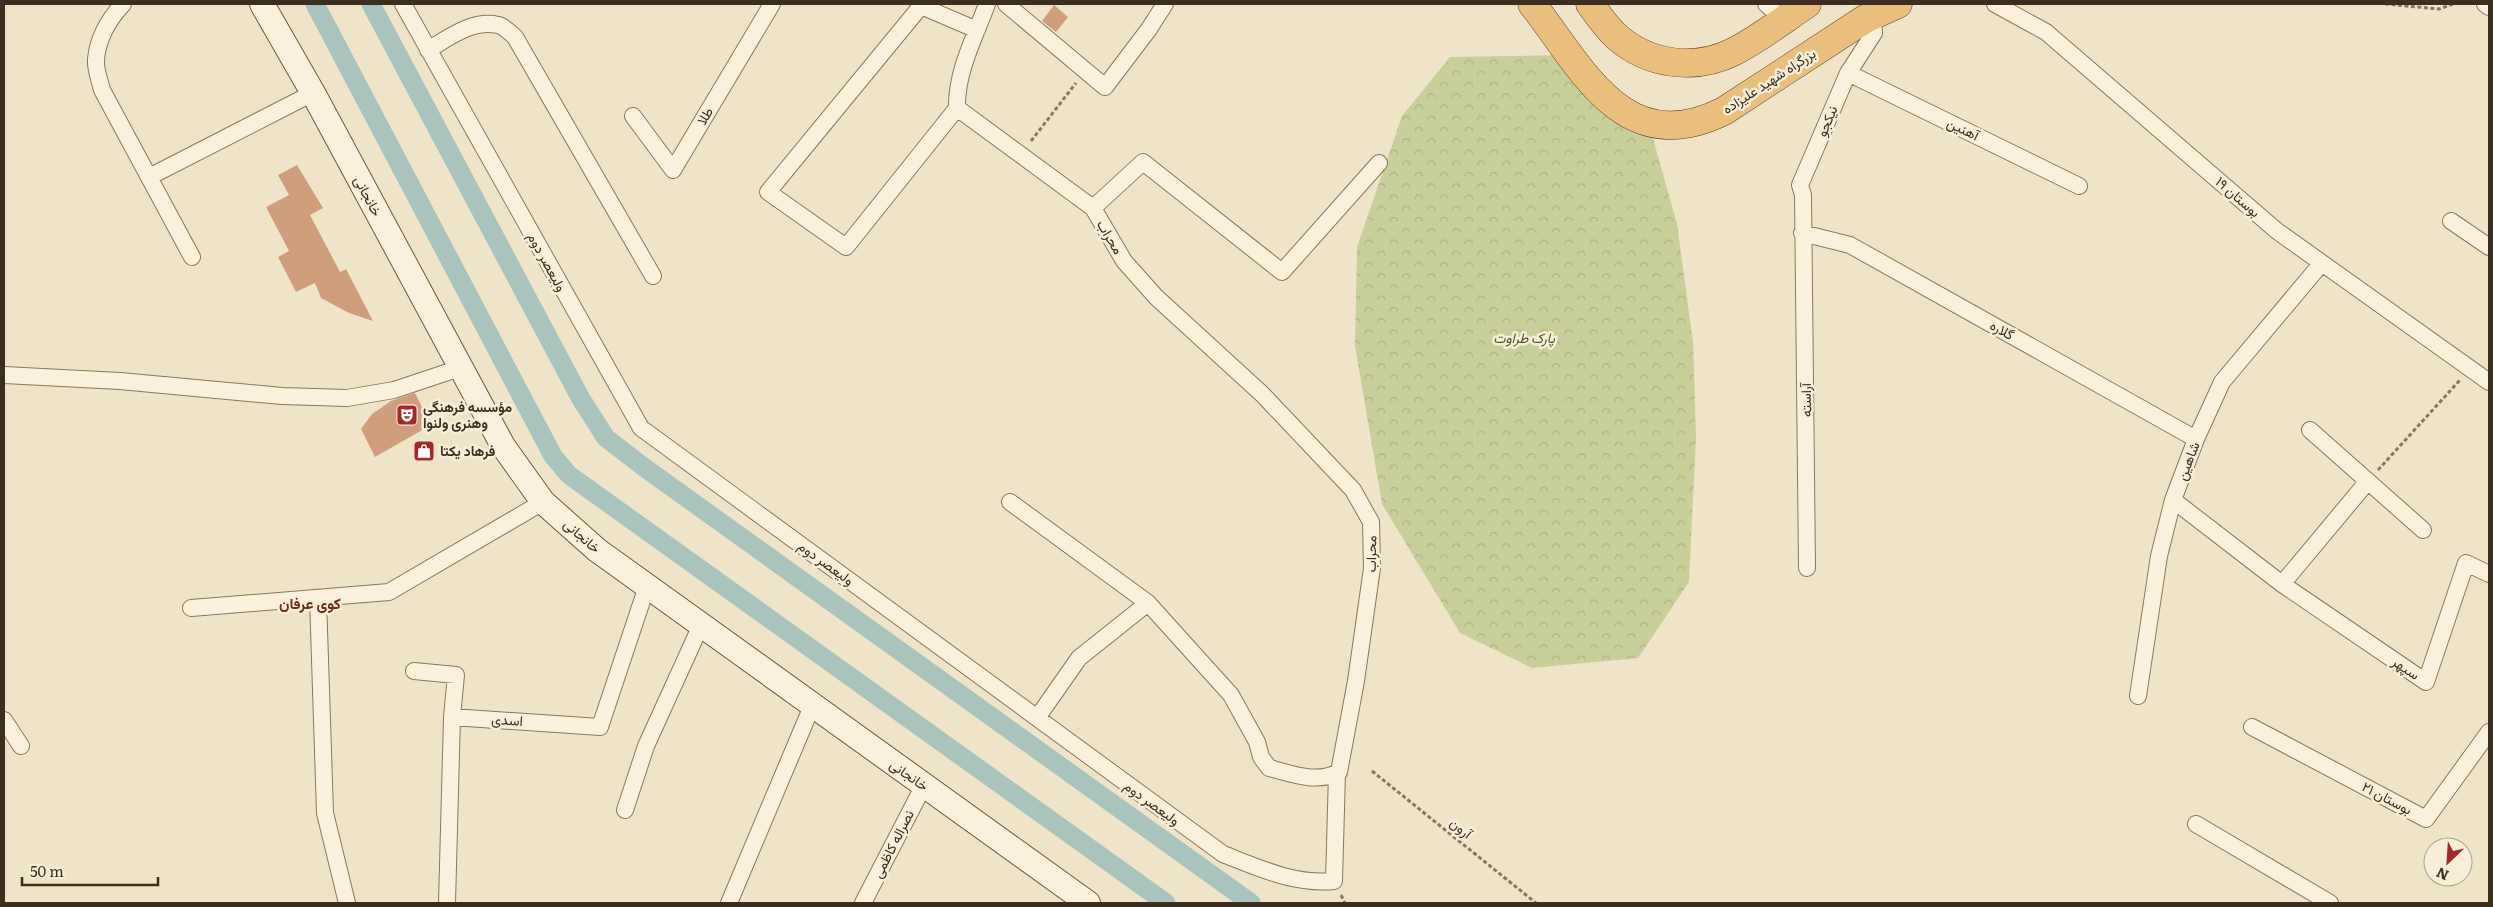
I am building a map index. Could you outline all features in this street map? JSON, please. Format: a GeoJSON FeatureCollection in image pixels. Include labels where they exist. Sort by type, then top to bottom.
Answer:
{"type":"FeatureCollection","features":[{"type":"Feature","properties":{"kind":"highway","name":"بزرگراه شهید علیزاده"},"geometry":{"type":"LineString","coordinates":[[1532,4],[1592,85],[1605,99],[1630,115],[1653,123],[1668,124],[1692,123],[1724,111],[1869,16],[1898,4]]}},
{"type":"Feature","properties":{"kind":"highway"},"geometry":{"type":"LineString","coordinates":[[1597,14],[1625,44],[1642,54],[1666,62],[1690,63],[1709,61],[1732,52],[1775,12],[1807,4]]}},
{"type":"Feature","properties":{"kind":"main road","name":"خانجانی"},"geometry":{"type":"LineString","coordinates":[[262,4],[313,94],[503,446],[543,502],[597,550],[1088,903]]}},
{"type":"Feature","properties":{"kind":"street"},"geometry":{"type":"LineString","coordinates":[[123,4],[113,14],[102,36],[96,60],[102,90],[192,257]]}},
{"type":"Feature","properties":{"kind":"street","name":"ولیعصر دوم"},"geometry":{"type":"LineString","coordinates":[[403,4],[641,428],[1223,854],[1282,876],[1317,882],[1334,881],[1338,773]]}},
{"type":"Feature","properties":{"kind":"street","name":"طلا"},"geometry":{"type":"LineString","coordinates":[[633,116],[673,170],[772,4]]}},
{"type":"Feature","properties":{"kind":"street"},"geometry":{"type":"LineString","coordinates":[[977,30],[921,6],[768,192],[846,247],[957,108],[957,90],[986,4]]}},
{"type":"Feature","properties":{"kind":"street"},"geometry":{"type":"LineString","coordinates":[[1006,4],[1105,87],[1149,29],[1165,4]]}},
{"type":"Feature","properties":{"kind":"street","name":"بوستان ۱۹"},"geometry":{"type":"LineString","coordinates":[[1994,4],[2046,32],[2277,231],[2489,382]]}},
{"type":"Feature","properties":{"kind":"street"},"geometry":{"type":"LineString","coordinates":[[2484,4],[2489,7]]}},
{"type":"Feature","properties":{"kind":"street","name":"نیکجو"},"geometry":{"type":"LineString","coordinates":[[1802,233],[1803,195],[1800,185],[1848,72],[1874,33],[1873,22],[1869,16]]}},
{"type":"Feature","properties":{"kind":"street"},"geometry":{"type":"LineString","coordinates":[[428,50],[466,28],[486,24],[500,25],[514,37],[653,276]]}},
{"type":"Feature","properties":{"kind":"street","name":"آهنین"},"geometry":{"type":"LineString","coordinates":[[1848,72],[2079,186]]}},
{"type":"Feature","properties":{"kind":"street"},"geometry":{"type":"LineString","coordinates":[[150,177],[313,94]]}},
{"type":"Feature","properties":{"kind":"street","name":"محراب"},"geometry":{"type":"LineString","coordinates":[[957,108],[1092,208],[1124,261],[1156,298],[1262,394],[1352,490],[1372,522],[1370,577],[1356,681],[1338,773]]}},
{"type":"Feature","properties":{"kind":"street"},"geometry":{"type":"LineString","coordinates":[[1092,208],[1143,162],[1282,272],[1379,163]]}},
{"type":"Feature","properties":{"kind":"street"},"geometry":{"type":"LineString","coordinates":[[2451,221],[2489,247]]}},
{"type":"Feature","properties":{"kind":"street","name":"گلاره"},"geometry":{"type":"LineString","coordinates":[[1802,233],[1850,245],[2196,439]]}},
{"type":"Feature","properties":{"kind":"street","name":"آراسته"},"geometry":{"type":"LineString","coordinates":[[1802,233],[1807,568]]}},
{"type":"Feature","properties":{"kind":"street","name":"شاهین"},"geometry":{"type":"LineString","coordinates":[[2138,696],[2159,556],[2173,500],[2196,439],[2222,382],[2321,264]]}},
{"type":"Feature","properties":{"kind":"street"},"geometry":{"type":"LineString","coordinates":[[4,375],[120,381],[282,396],[347,398],[394,390],[460,368]]}},
{"type":"Feature","properties":{"kind":"street"},"geometry":{"type":"LineString","coordinates":[[2310,430],[2423,530]]}},
{"type":"Feature","properties":{"kind":"street"},"geometry":{"type":"LineString","coordinates":[[2282,584],[2368,481]]}},
{"type":"Feature","properties":{"kind":"street","name":"سپهر"},"geometry":{"type":"LineString","coordinates":[[2173,500],[2282,584],[2426,682],[2466,563],[2489,574]]}},
{"type":"Feature","properties":{"kind":"street"},"geometry":{"type":"LineString","coordinates":[[190,608],[389,592],[543,502]]}},
{"type":"Feature","properties":{"kind":"street"},"geometry":{"type":"LineString","coordinates":[[1010,502],[1148,603],[1231,694],[1257,742],[1261,757],[1268,768],[1326,779],[1338,773]]}},
{"type":"Feature","properties":{"kind":"street","name":"اسدی"},"geometry":{"type":"LineString","coordinates":[[452,717],[600,727],[648,586]]}},
{"type":"Feature","properties":{"kind":"street"},"geometry":{"type":"LineString","coordinates":[[318,598],[325,813],[347,903]]}},
{"type":"Feature","properties":{"kind":"street"},"geometry":{"type":"LineString","coordinates":[[1037,718],[1079,658],[1148,603]]}},
{"type":"Feature","properties":{"kind":"street"},"geometry":{"type":"LineString","coordinates":[[625,810],[646,746],[701,625]]}},
{"type":"Feature","properties":{"kind":"street"},"geometry":{"type":"LineString","coordinates":[[414,671],[456,675],[452,717],[447,903]]}},
{"type":"Feature","properties":{"kind":"street"},"geometry":{"type":"LineString","coordinates":[[729,903],[812,706]]}},
{"type":"Feature","properties":{"kind":"street"},"geometry":{"type":"LineString","coordinates":[[4,720],[21,746]]}},
{"type":"Feature","properties":{"kind":"street","name":"بوستان ۲۱"},"geometry":{"type":"LineString","coordinates":[[2252,727],[2426,819],[2489,732]]}},
{"type":"Feature","properties":{"kind":"street","name":"نصراله کاظمی"},"geometry":{"type":"LineString","coordinates":[[863,903],[924,785]]}},
{"type":"Feature","properties":{"kind":"street"},"geometry":{"type":"LineString","coordinates":[[2196,824],[2330,903]]}},
{"type":"Feature","properties":{"kind":"path"},"geometry":{"type":"LineString","coordinates":[[2385,4],[2439,9],[2453,4]]}},
{"type":"Feature","properties":{"kind":"path"},"geometry":{"type":"LineString","coordinates":[[1020,154],[1086,71]]}},
{"type":"Feature","properties":{"kind":"path"},"geometry":{"type":"LineString","coordinates":[[2368,481],[2470,369]]}},
{"type":"Feature","properties":{"kind":"path","name":"آرون"},"geometry":{"type":"LineString","coordinates":[[1372,771],[1536,903]]}},
{"type":"Feature","properties":{"kind":"green space","name":"پارک طراوت"},"geometry":{"type":"Polygon","coordinates":[[[1562,55],[1647,117],[1677,224],[1693,342],[1696,437],[1689,582],[1638,658],[1532,668],[1460,633],[1382,504],[1355,346],[1357,247],[1402,116],[1450,57],[1562,55]]]}},
{"type":"Feature","properties":{"kind":"building"},"geometry":{"type":"Polygon","coordinates":[[[1054,5],[1068,17],[1056,32],[1042,21],[1054,5]]]}},
{"type":"Feature","properties":{"kind":"building"},"geometry":{"type":"Polygon","coordinates":[[[297,165],[323,208],[310,215],[340,272],[346,269],[373,321],[349,313],[321,298],[315,283],[296,292],[278,257],[289,251],[266,207],[289,195],[278,175],[297,165]]]}},
{"type":"Feature","properties":{"kind":"building"},"geometry":{"type":"Polygon","coordinates":[[[415,393],[431,425],[375,457],[361,429],[372,414],[391,401],[415,393]]]}},
{"type":"Feature","properties":{"kind":"waterway"},"geometry":{"type":"LineString","coordinates":[[315,4],[553,456],[569,475],[1166,903]]}},
{"type":"Feature","properties":{"kind":"waterway"},"geometry":{"type":"LineString","coordinates":[[371,4],[581,399],[606,438],[645,468],[1251,903]]}},
{"type":"Feature","properties":{"kind":"place","name":"مؤسسه فرهنگی وهنری ولنوا"},"geometry":{"type":"Point","coordinates":[407,415]}},
{"type":"Feature","properties":{"kind":"place","name":"فرهاد یکتا"},"geometry":{"type":"Point","coordinates":[424,451]}},
{"type":"Feature","properties":{"kind":"district","name":"کوی عرفان"},"geometry":{"type":"Point","coordinates":[310,604]}}]}
